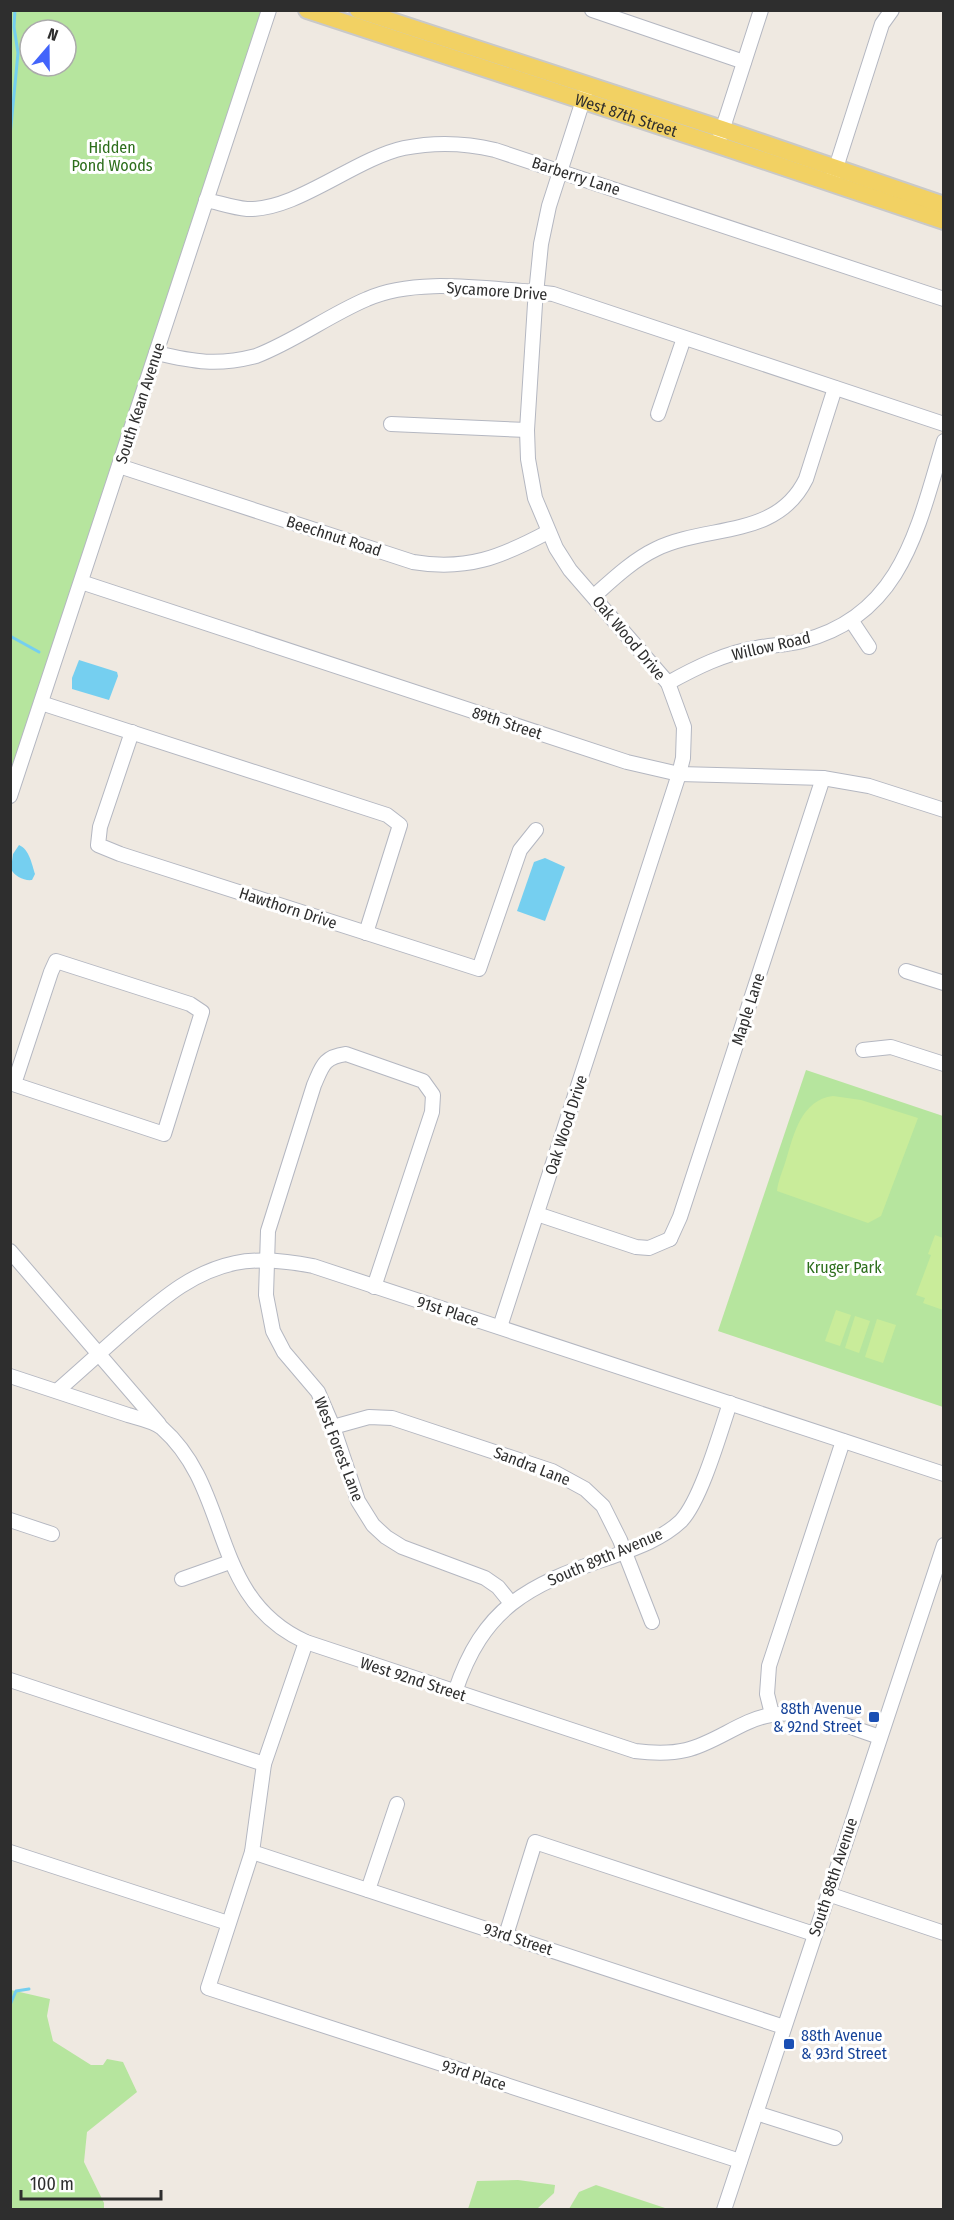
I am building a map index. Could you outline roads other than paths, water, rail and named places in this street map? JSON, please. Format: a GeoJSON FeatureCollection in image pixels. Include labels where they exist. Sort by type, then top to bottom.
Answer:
{"type":"FeatureCollection","features":[{"type":"Feature","properties":{"kind":"main road","name":"West 87th Street"},"geometry":{"type":"LineString","coordinates":[[307,10],[720,137],[833,176],[944,221]]}},
{"type":"Feature","properties":{"kind":"main road","name":"West 87th Street"},"geometry":{"type":"LineString","coordinates":[[358,10],[586,94]]}},
{"type":"Feature","properties":{"kind":"main road","name":"West 87th Street"},"geometry":{"type":"LineString","coordinates":[[833,176],[944,205]]}},
{"type":"Feature","properties":{"kind":"street","name":"South Kean Avenue"},"geometry":{"type":"LineString","coordinates":[[10,796],[269,10]]}},
{"type":"Feature","properties":{"kind":"street"},"geometry":{"type":"LineString","coordinates":[[592,10],[744,62]]}},
{"type":"Feature","properties":{"kind":"street"},"geometry":{"type":"LineString","coordinates":[[720,137],[761,10]]}},
{"type":"Feature","properties":{"kind":"street"},"geometry":{"type":"LineString","coordinates":[[833,176],[882,24],[892,10]]}},
{"type":"Feature","properties":{"kind":"street","name":"Oak Wood Drive"},"geometry":{"type":"LineString","coordinates":[[500,1327],[683,758],[684,727],[668,684],[570,570],[548,532],[532,482],[527,430],[536,292],[543,229],[586,94]]}},
{"type":"Feature","properties":{"kind":"street","name":"Barberry Lane"},"geometry":{"type":"LineString","coordinates":[[207,200],[247,209],[278,204],[388,153],[404,148],[439,144],[481,146],[944,298]]}},
{"type":"Feature","properties":{"kind":"street","name":"Sycamore Drive"},"geometry":{"type":"LineString","coordinates":[[156,353],[197,363],[237,361],[256,356],[367,299],[400,288],[432,286],[536,292],[553,294],[944,424]]}},
{"type":"Feature","properties":{"kind":"street"},"geometry":{"type":"LineString","coordinates":[[658,414],[684,338]]}},
{"type":"Feature","properties":{"kind":"street"},"geometry":{"type":"LineString","coordinates":[[594,596],[627,568],[656,549],[671,543],[760,521],[786,507],[806,479],[835,388]]}},
{"type":"Feature","properties":{"kind":"street"},"geometry":{"type":"LineString","coordinates":[[391,424],[527,430]]}},
{"type":"Feature","properties":{"kind":"street","name":"Willow Road"},"geometry":{"type":"LineString","coordinates":[[668,684],[686,673],[729,655],[802,641],[851,620],[876,599],[901,567],[924,508],[944,441]]}},
{"type":"Feature","properties":{"kind":"street","name":"Beechnut Road"},"geometry":{"type":"LineString","coordinates":[[119,466],[413,562],[465,565],[483,561],[508,552],[548,532]]}},
{"type":"Feature","properties":{"kind":"street","name":"89th Street"},"geometry":{"type":"LineString","coordinates":[[81,582],[615,759],[679,774],[823,778],[869,786],[944,810]]}},
{"type":"Feature","properties":{"kind":"street"},"geometry":{"type":"LineString","coordinates":[[851,620],[869,647]]}},
{"type":"Feature","properties":{"kind":"street"},"geometry":{"type":"LineString","coordinates":[[41,703],[387,815],[400,825],[366,933]]}},
{"type":"Feature","properties":{"kind":"street","name":"Hawthorn Drive"},"geometry":{"type":"LineString","coordinates":[[132,732],[100,827],[98,845],[479,969],[520,850],[536,830]]}},
{"type":"Feature","properties":{"kind":"street","name":"Maple Lane"},"geometry":{"type":"LineString","coordinates":[[537,1214],[636,1247],[649,1248],[673,1244],[823,778]]}},
{"type":"Feature","properties":{"kind":"street"},"geometry":{"type":"LineString","coordinates":[[57,961],[190,1004],[202,1012],[164,1134],[12,1084],[51,972],[57,961]]}},
{"type":"Feature","properties":{"kind":"street"},"geometry":{"type":"LineString","coordinates":[[906,971],[944,983]]}},
{"type":"Feature","properties":{"kind":"street"},"geometry":{"type":"LineString","coordinates":[[862,1050],[891,1047],[944,1064]]}},
{"type":"Feature","properties":{"kind":"street","name":"West Forest Lane"},"geometry":{"type":"LineString","coordinates":[[374,1287],[432,1112],[434,1095],[423,1081],[346,1054],[333,1055],[324,1062],[314,1086],[271,1217],[268,1231],[266,1295],[273,1331],[284,1352],[318,1392],[333,1427],[358,1501],[365,1514],[386,1537],[423,1556],[485,1578],[498,1587],[511,1603]]}},
{"type":"Feature","properties":{"kind":"street"},"geometry":{"type":"LineString","coordinates":[[10,1251],[99,1353],[57,1391]]}},
{"type":"Feature","properties":{"kind":"street","name":"91st Place"},"geometry":{"type":"LineString","coordinates":[[99,1353],[172,1290],[220,1267],[267,1260],[313,1266],[944,1473]]}},
{"type":"Feature","properties":{"kind":"street","name":"West 92nd Street"},"geometry":{"type":"LineString","coordinates":[[99,1353],[195,1470],[205,1490],[230,1562],[248,1594],[264,1614],[292,1635],[306,1642],[624,1748],[647,1752],[687,1749],[772,1714],[809,1714],[880,1737]]}},
{"type":"Feature","properties":{"kind":"street"},"geometry":{"type":"LineString","coordinates":[[10,1376],[160,1426]]}},
{"type":"Feature","properties":{"kind":"street","name":"South 89th Avenue"},"geometry":{"type":"LineString","coordinates":[[455,1692],[477,1642],[487,1627],[511,1603],[538,1585],[571,1570],[624,1552],[664,1534],[689,1511],[698,1493],[730,1403]]}},
{"type":"Feature","properties":{"kind":"street","name":"Sandra Lane"},"geometry":{"type":"LineString","coordinates":[[333,1427],[369,1417],[392,1418],[558,1473],[585,1488],[603,1506],[652,1622]]}},
{"type":"Feature","properties":{"kind":"street"},"geometry":{"type":"LineString","coordinates":[[772,1714],[767,1694],[769,1666],[843,1441]]}},
{"type":"Feature","properties":{"kind":"street"},"geometry":{"type":"LineString","coordinates":[[10,1520],[52,1534]]}},
{"type":"Feature","properties":{"kind":"street","name":"South 88th Avenue"},"geometry":{"type":"LineString","coordinates":[[724,2210],[944,1545]]}},
{"type":"Feature","properties":{"kind":"street"},"geometry":{"type":"LineString","coordinates":[[182,1579],[230,1562]]}},
{"type":"Feature","properties":{"kind":"street"},"geometry":{"type":"LineString","coordinates":[[10,1852],[228,1923],[252,1852],[264,1764],[306,1642]]}},
{"type":"Feature","properties":{"kind":"street"},"geometry":{"type":"LineString","coordinates":[[10,1680],[264,1764]]}},
{"type":"Feature","properties":{"kind":"street"},"geometry":{"type":"LineString","coordinates":[[368,1890],[397,1804]]}},
{"type":"Feature","properties":{"kind":"street"},"geometry":{"type":"LineString","coordinates":[[506,1935],[535,1842],[814,1934]]}},
{"type":"Feature","properties":{"kind":"street","name":"93rd Street"},"geometry":{"type":"LineString","coordinates":[[252,1852],[784,2027]]}},
{"type":"Feature","properties":{"kind":"street"},"geometry":{"type":"LineString","coordinates":[[828,1894],[944,1933]]}},
{"type":"Feature","properties":{"kind":"street","name":"93rd Place"},"geometry":{"type":"LineString","coordinates":[[228,1923],[208,1988],[740,2161]]}},
{"type":"Feature","properties":{"kind":"street"},"geometry":{"type":"LineString","coordinates":[[756,2114],[835,2138]]}},
{"type":"Feature","properties":{"kind":"water"},"geometry":{"type":"Polygon","coordinates":[[[79,660],[117,672],[118,676],[109,700],[72,689],[72,678],[79,660]]]}},
{"type":"Feature","properties":{"kind":"water"},"geometry":{"type":"Polygon","coordinates":[[[19,845],[28,853],[31,861],[35,874],[32,880],[26,880],[14,874],[11,869],[13,854],[19,845]]]}},
{"type":"Feature","properties":{"kind":"water"},"geometry":{"type":"Polygon","coordinates":[[[545,858],[565,867],[545,921],[517,911],[534,862],[545,858]]]}},
{"type":"Feature","properties":{"kind":"waterway"},"geometry":{"type":"LineString","coordinates":[[10,136],[18,53],[14,27],[15,10]]}},
{"type":"Feature","properties":{"kind":"waterway"},"geometry":{"type":"LineString","coordinates":[[10,636],[39,652]]}},
{"type":"Feature","properties":{"kind":"waterway"},"geometry":{"type":"LineString","coordinates":[[10,2005],[16,1991],[29,1989]]}},
{"type":"Feature","properties":{"kind":"place","name":"88th Avenue & 92nd Street"},"geometry":{"type":"Point","coordinates":[874,1717]}},
{"type":"Feature","properties":{"kind":"place","name":"88th Avenue & 93rd Street"},"geometry":{"type":"Point","coordinates":[789,2044]}},
{"type":"Feature","properties":{"kind":"park label","name":"Hidden Pond Woods"},"geometry":{"type":"Point","coordinates":[112,156]}},
{"type":"Feature","properties":{"kind":"park label","name":"Kruger Park"},"geometry":{"type":"Point","coordinates":[844,1267]}}]}
